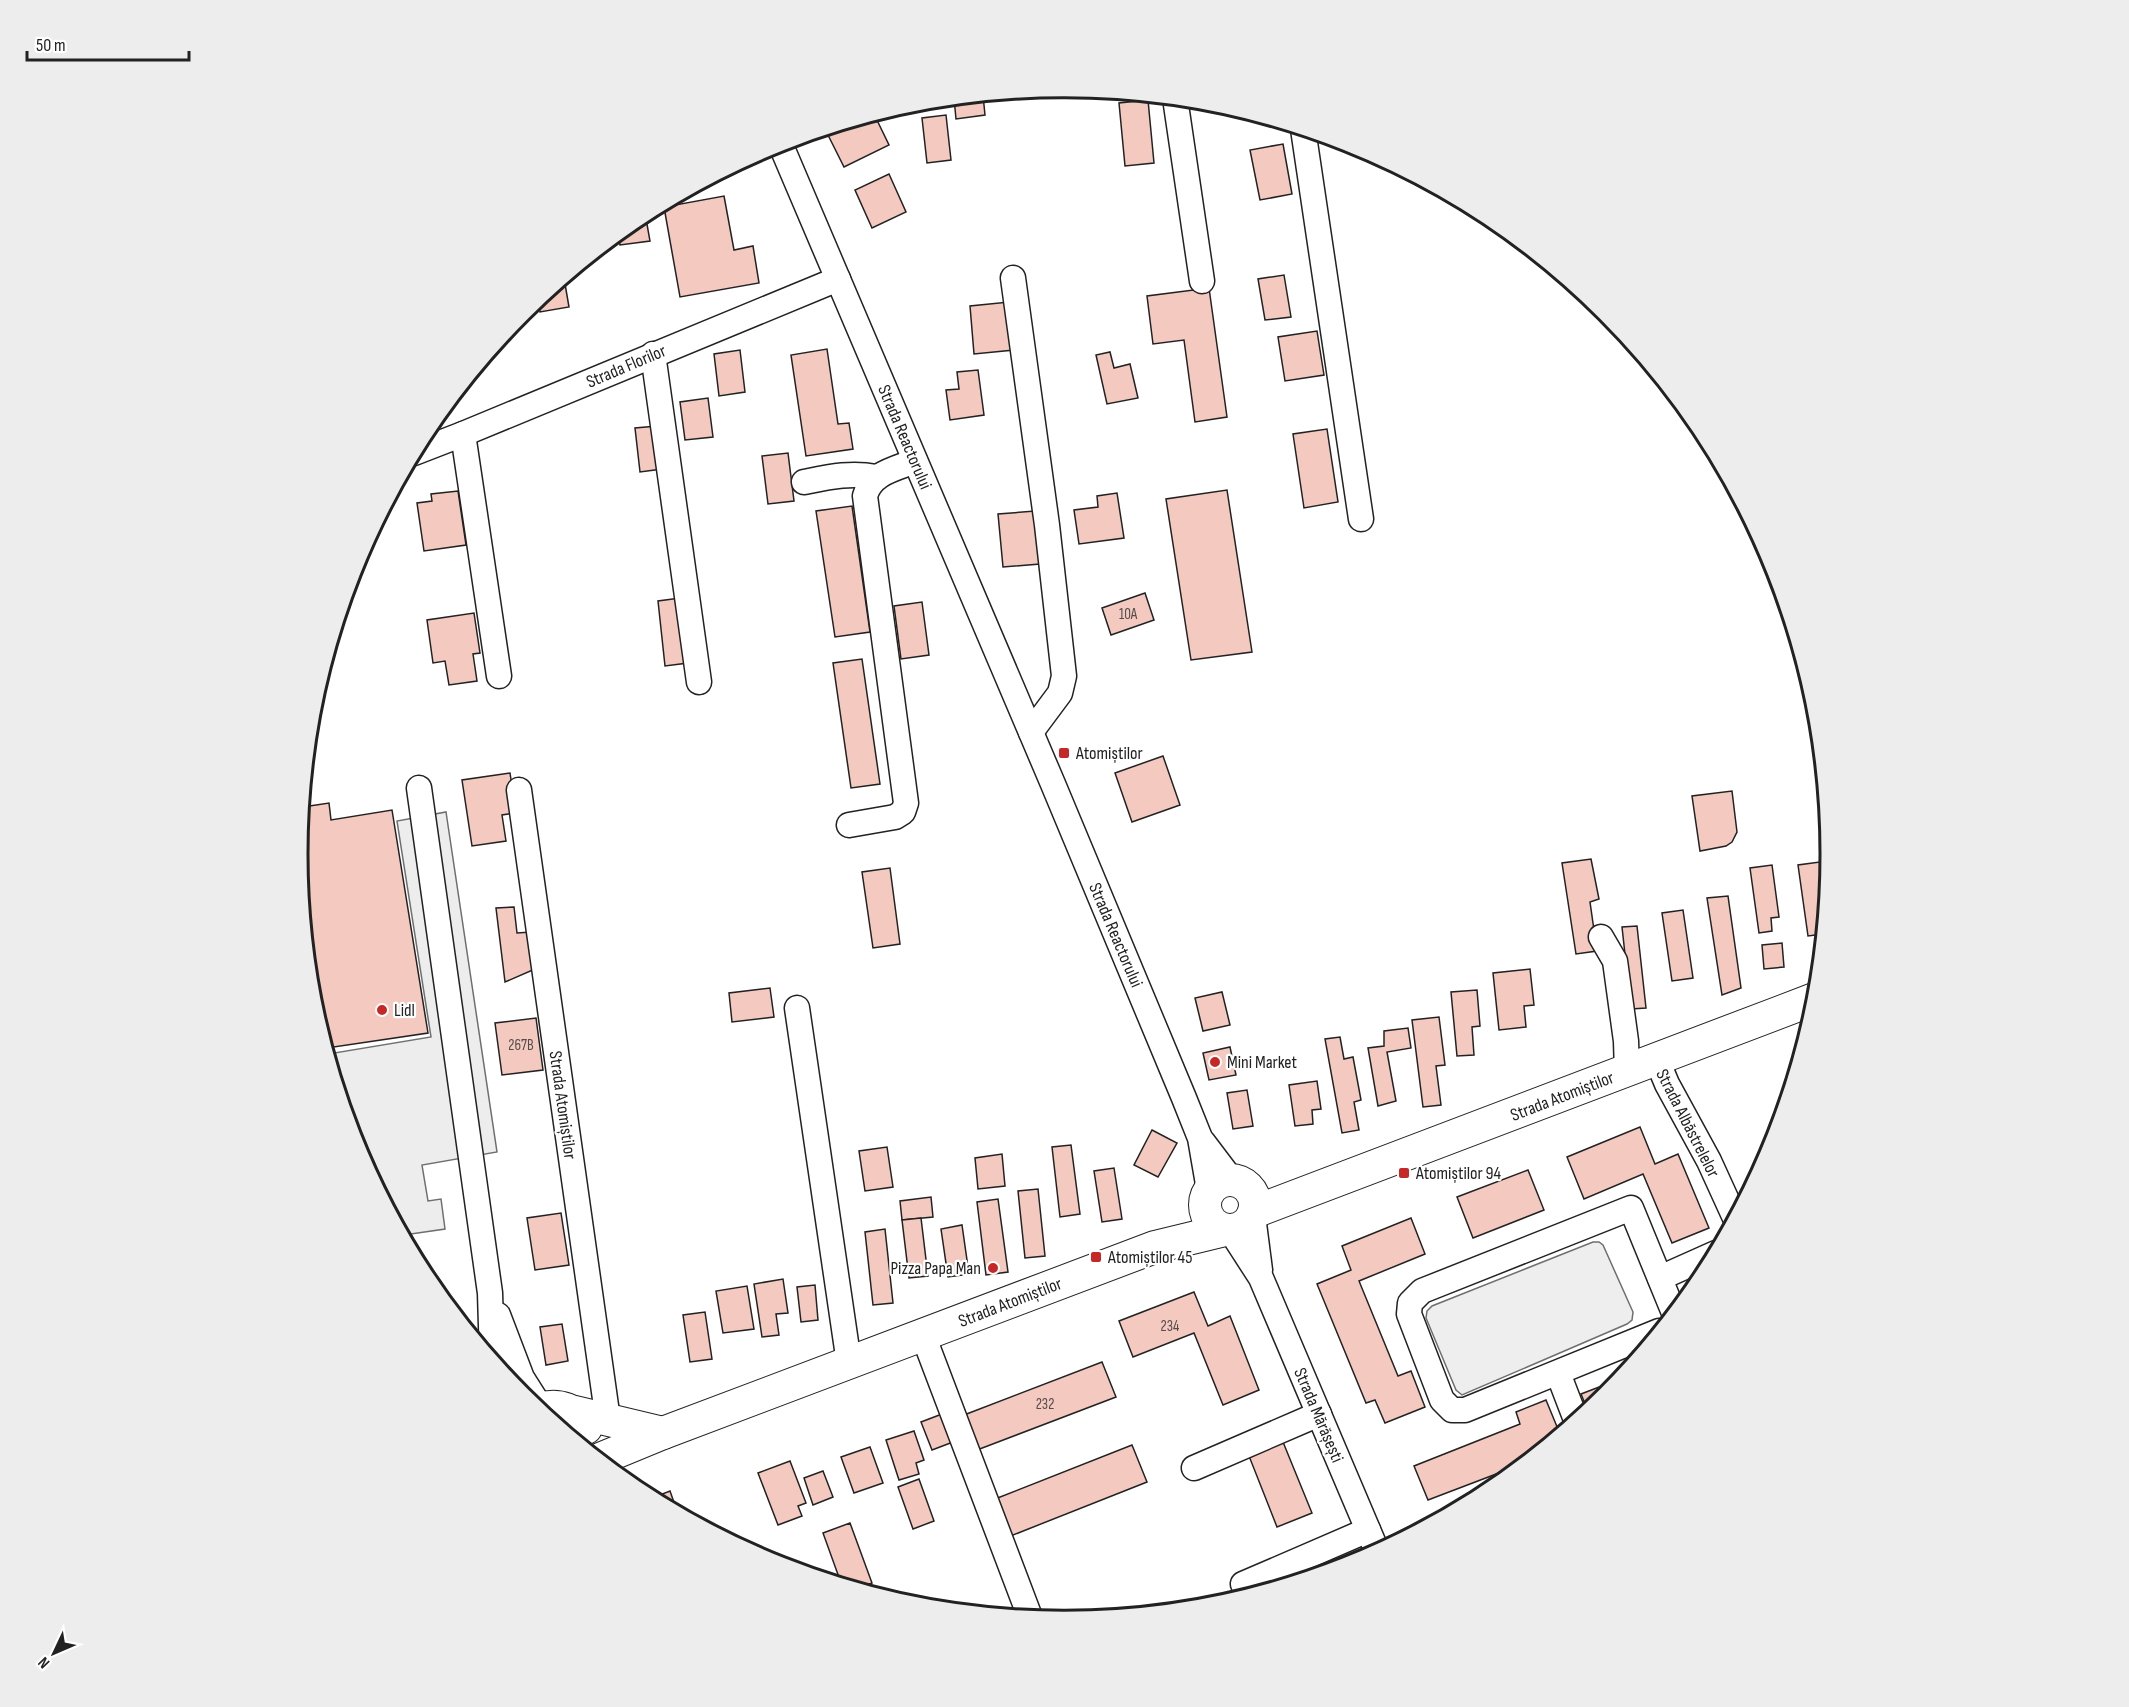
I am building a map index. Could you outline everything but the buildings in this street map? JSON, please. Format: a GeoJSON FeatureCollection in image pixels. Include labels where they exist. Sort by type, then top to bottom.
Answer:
{"type":"FeatureCollection","features":[{"type":"Feature","properties":{"kind":"main road","name":"Strada Atomiștilor"},"geometry":{"type":"LineString","coordinates":[[609,1456],[663,1433],[1155,1247],[1232,1205],[1306,1192],[1806,1002]]}},
{"type":"Feature","properties":{"kind":"main road"},"geometry":{"type":"LineString","coordinates":[[549,1406],[563,1407],[575,1412],[663,1433]]}},
{"type":"Feature","properties":{"kind":"main road"},"geometry":{"type":"LineString","coordinates":[[575,1412],[584,1422],[589,1434],[589,1440]]}},
{"type":"Feature","properties":{"kind":"street"},"geometry":{"type":"LineString","coordinates":[[1176,106],[1202,281]]}},
{"type":"Feature","properties":{"kind":"street"},"geometry":{"type":"LineString","coordinates":[[1304,137],[1361,519]]}},
{"type":"Feature","properties":{"kind":"street","name":"Strada Reactorului"},"geometry":{"type":"LineString","coordinates":[[784,152],[1031,732],[1200,1138],[1232,1205]]}},
{"type":"Feature","properties":{"kind":"street"},"geometry":{"type":"LineString","coordinates":[[1012,278],[1047,525],[1064,676],[1060,693],[1031,732]]}},
{"type":"Feature","properties":{"kind":"street","name":"Strada Florilor"},"geometry":{"type":"LineString","coordinates":[[427,448],[838,279]]}},
{"type":"Feature","properties":{"kind":"street"},"geometry":{"type":"LineString","coordinates":[[653,354],[699,682]]}},
{"type":"Feature","properties":{"kind":"street"},"geometry":{"type":"LineString","coordinates":[[463,434],[499,676]]}},
{"type":"Feature","properties":{"kind":"street"},"geometry":{"type":"LineString","coordinates":[[849,825],[895,817],[903,812],[906,802],[865,496],[868,486],[876,477],[915,461]]}},
{"type":"Feature","properties":{"kind":"street"},"geometry":{"type":"LineString","coordinates":[[804,482],[844,474],[876,477]]}},
{"type":"Feature","properties":{"kind":"street"},"geometry":{"type":"LineString","coordinates":[[419,788],[490,1293],[492,1347]]}},
{"type":"Feature","properties":{"kind":"street","name":"Strada Atomiștilor"},"geometry":{"type":"LineString","coordinates":[[519,790],[608,1420]]}},
{"type":"Feature","properties":{"kind":"street"},"geometry":{"type":"LineString","coordinates":[[1601,937],[1615,961],[1626,1041],[1627,1072]]}},
{"type":"Feature","properties":{"kind":"street"},"geometry":{"type":"LineString","coordinates":[[797,1008],[849,1363]]}},
{"type":"Feature","properties":{"kind":"street","name":"Strada Albăstrelelor"},"geometry":{"type":"LineString","coordinates":[[1657,1060],[1731,1210]]}},
{"type":"Feature","properties":{"kind":"street","name":"Strada Mărășești"},"geometry":{"type":"LineString","coordinates":[[1232,1205],[1373,1541]]}},
{"type":"Feature","properties":{"kind":"street"},"geometry":{"type":"LineString","coordinates":[[1646,1337],[1465,1410],[1452,1410],[1442,1400],[1438,1390],[1409,1314],[1410,1303],[1422,1291],[1631,1208],[1671,1305]]}},
{"type":"Feature","properties":{"kind":"street"},"geometry":{"type":"LineString","coordinates":[[1660,1278],[1702,1259]]}},
{"type":"Feature","properties":{"kind":"street"},"geometry":{"type":"LineString","coordinates":[[490,1293],[525,1382]]}},
{"type":"Feature","properties":{"kind":"street"},"geometry":{"type":"LineString","coordinates":[[923,1335],[1027,1608]]}},
{"type":"Feature","properties":{"kind":"street"},"geometry":{"type":"LineString","coordinates":[[1558,1373],[1573,1412]]}},
{"type":"Feature","properties":{"kind":"street"},"geometry":{"type":"LineString","coordinates":[[1194,1468],[1319,1414]]}},
{"type":"Feature","properties":{"kind":"street"},"geometry":{"type":"LineString","coordinates":[[1243,1584],[1373,1541]]}},
{"type":"Feature","properties":{"kind":"shaded area"},"geometry":{"type":"Polygon","coordinates":[[[446,812],[497,1152],[422,1165],[428,1201],[441,1199],[445,1229],[411,1234],[386,1188],[366,1143],[335,1053],[431,1037],[397,821],[446,812]]]}},
{"type":"Feature","properties":{"kind":"shaded area"},"geometry":{"type":"Polygon","coordinates":[[[1593,1242],[1603,1245],[1633,1312],[1632,1320],[1462,1395],[1456,1390],[1426,1318],[1427,1311],[1432,1306],[1593,1242]]]}},
{"type":"Feature","properties":{"kind":"place","name":"Atomiștilor"},"geometry":{"type":"Point","coordinates":[1064,753]}},
{"type":"Feature","properties":{"kind":"place","name":"Lidl"},"geometry":{"type":"Point","coordinates":[382,1010]}},
{"type":"Feature","properties":{"kind":"place","name":"Mini Market"},"geometry":{"type":"Point","coordinates":[1215,1062]}},
{"type":"Feature","properties":{"kind":"place","name":"Atomiștilor 94"},"geometry":{"type":"Point","coordinates":[1404,1173]}},
{"type":"Feature","properties":{"kind":"place","name":"Atomiștilor 45"},"geometry":{"type":"Point","coordinates":[1096,1257]}},
{"type":"Feature","properties":{"kind":"place","name":"Pizza Papa Man"},"geometry":{"type":"Point","coordinates":[993,1268]}}]}
